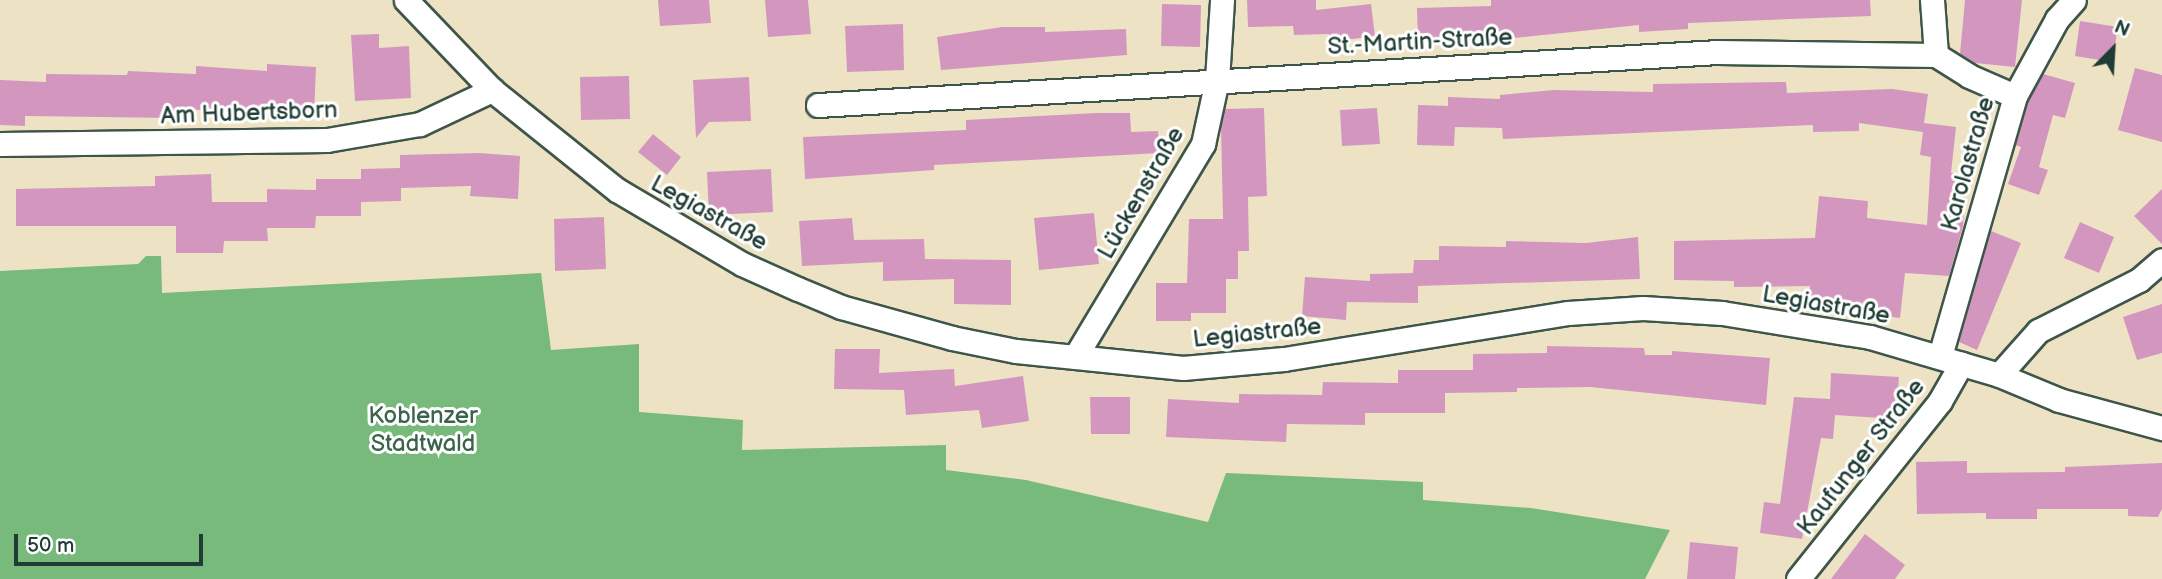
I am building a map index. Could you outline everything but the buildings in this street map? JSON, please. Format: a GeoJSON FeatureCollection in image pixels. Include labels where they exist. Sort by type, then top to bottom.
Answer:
{"type":"FeatureCollection","features":[{"type":"Feature","properties":{"kind":"street","name":"Legiastraße"},"geometry":{"type":"LineString","coordinates":[[406,0],[492,90],[617,190],[754,269],[841,307],[889,322],[1016,351],[1183,368],[1235,366],[1496,321],[1643,308],[1796,323],[1950,360],[1999,375],[2059,400],[2162,428]]}},
{"type":"Feature","properties":{"kind":"street","name":"Lückenstraße"},"geometry":{"type":"LineString","coordinates":[[1075,358],[1203,144],[1217,80],[1222,0]]}},
{"type":"Feature","properties":{"kind":"street"},"geometry":{"type":"LineString","coordinates":[[1931,0],[1937,55],[1969,76],[2015,96]]}},
{"type":"Feature","properties":{"kind":"street","name":"Karolastraße"},"geometry":{"type":"LineString","coordinates":[[1950,360],[2015,96],[2057,19],[2074,0]]}},
{"type":"Feature","properties":{"kind":"street","name":"St.-Martin-Straße"},"geometry":{"type":"LineString","coordinates":[[818,106],[1718,52],[1937,55]]}},
{"type":"Feature","properties":{"kind":"street","name":"Am Hubertsborn"},"geometry":{"type":"LineString","coordinates":[[0,144],[327,140],[420,124],[492,90]]}},
{"type":"Feature","properties":{"kind":"street"},"geometry":{"type":"LineString","coordinates":[[1999,375],[2038,331],[2139,280],[2162,260]]}},
{"type":"Feature","properties":{"kind":"street","name":"Kaufunger Straße"},"geometry":{"type":"LineString","coordinates":[[1798,579],[1940,401],[1950,360]]}},
{"type":"Feature","properties":{"kind":"green space","name":"Koblenzer Stadtwald"},"geometry":{"type":"Polygon","coordinates":[[[146,256],[161,256],[162,293],[541,273],[551,350],[639,344],[639,412],[743,420],[742,450],[946,445],[946,470],[1026,480],[1208,522],[1226,473],[1423,482],[1423,500],[1531,508],[1670,530],[1645,579],[0,579],[0,271],[138,264],[146,256]]]}}]}
